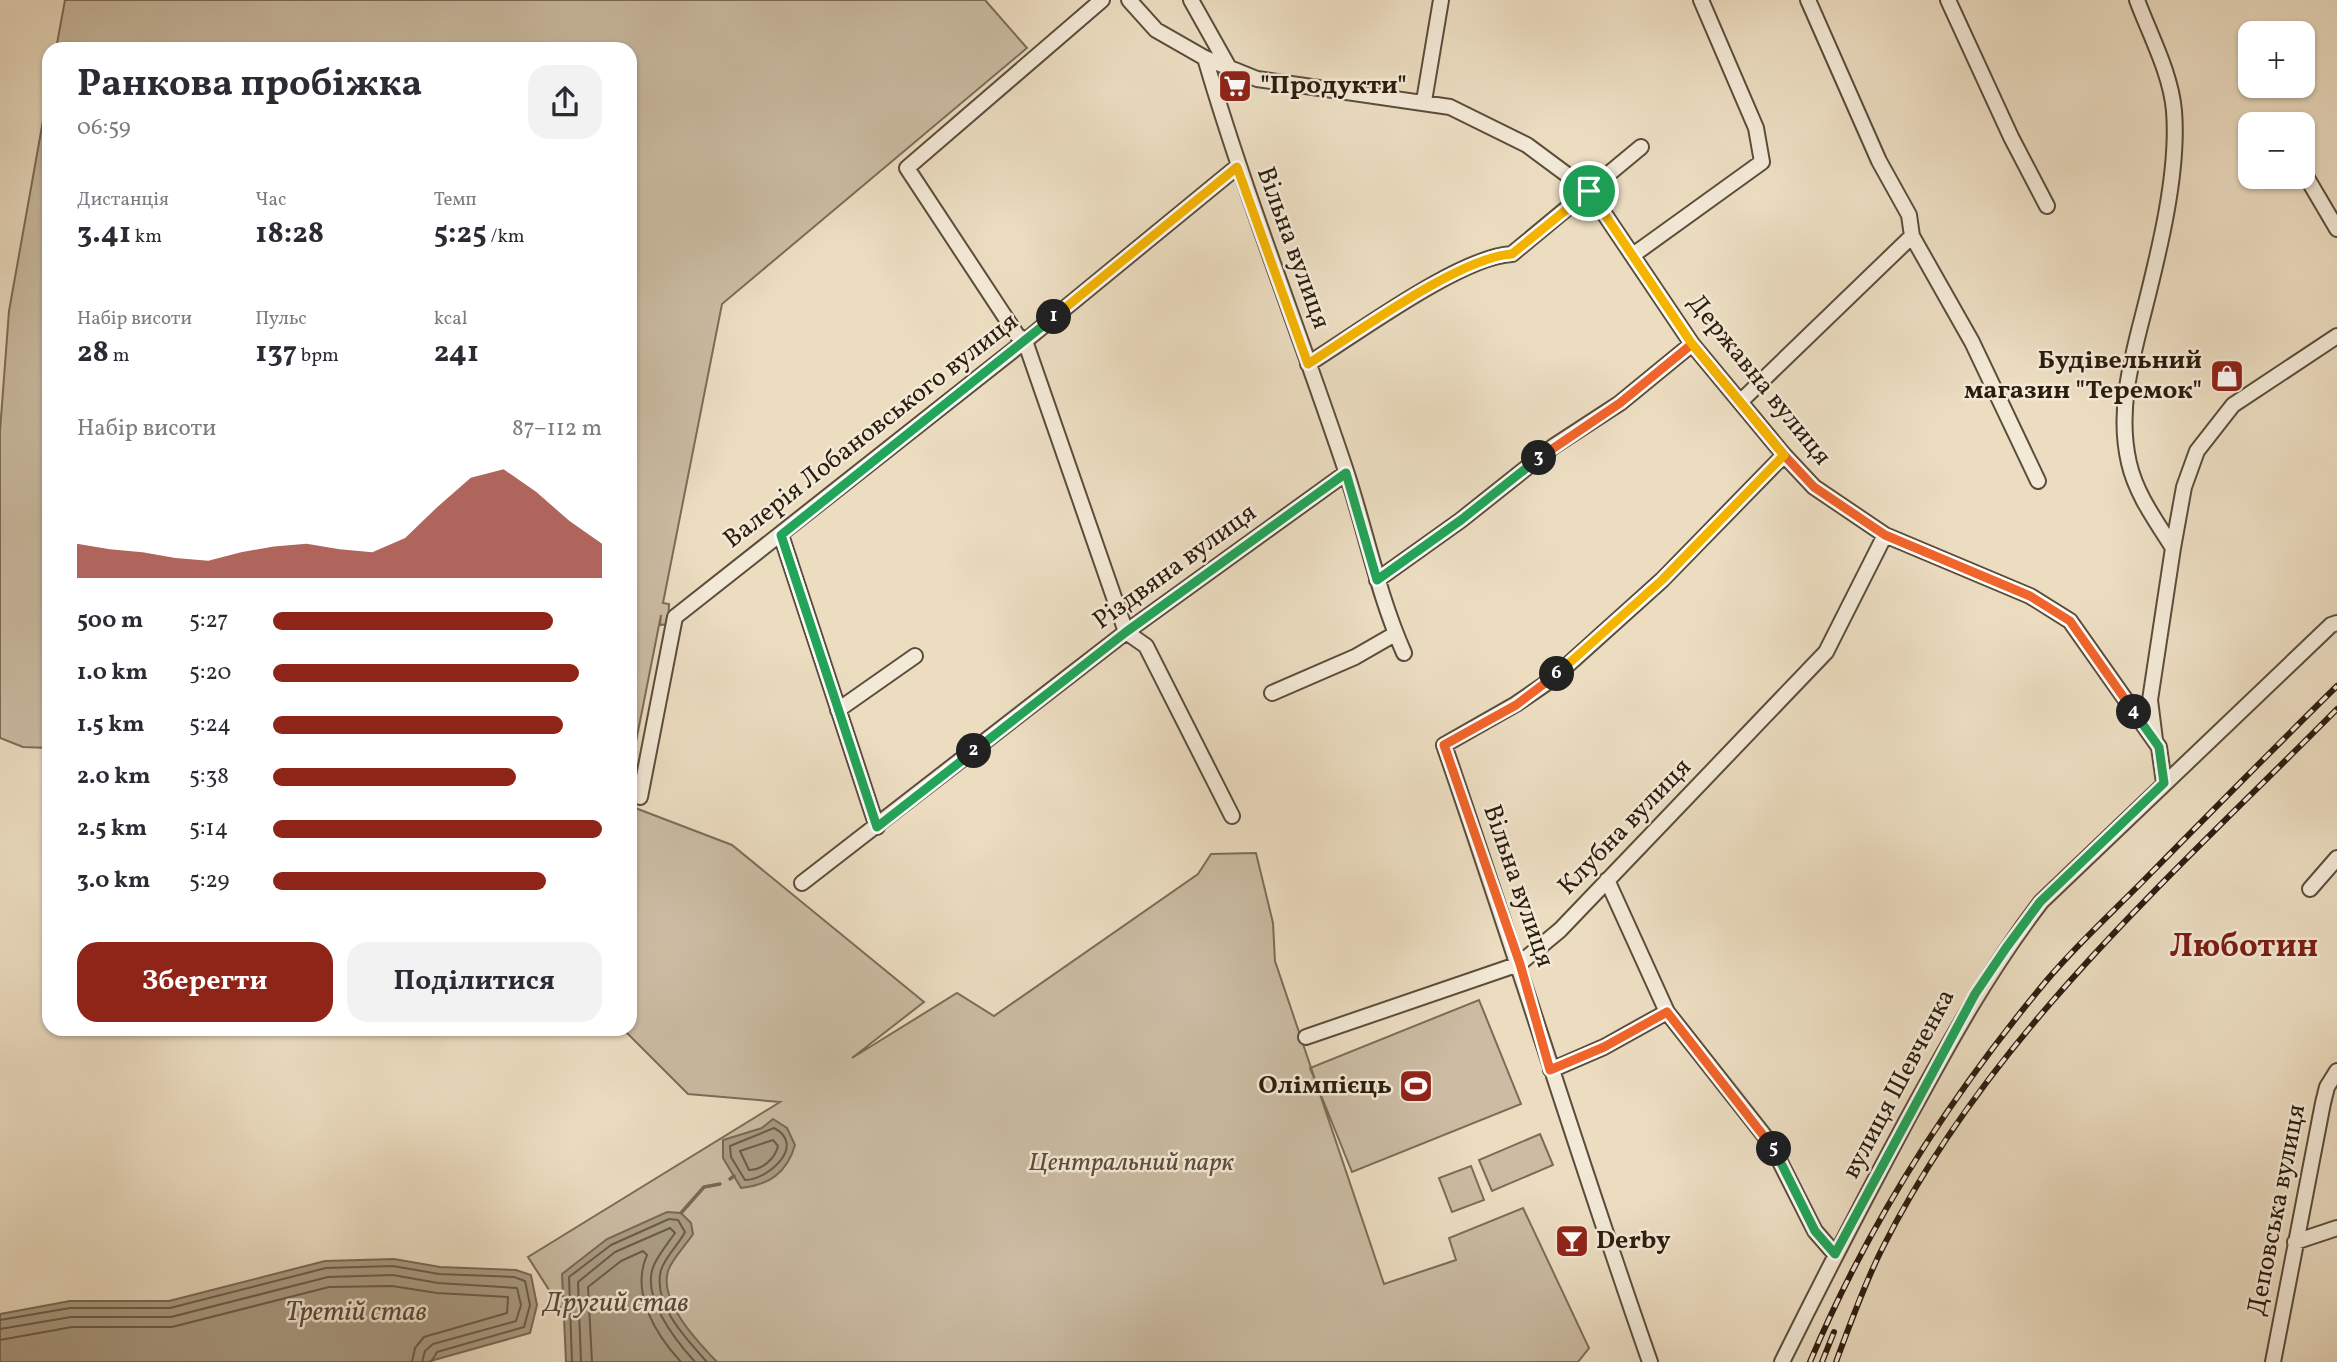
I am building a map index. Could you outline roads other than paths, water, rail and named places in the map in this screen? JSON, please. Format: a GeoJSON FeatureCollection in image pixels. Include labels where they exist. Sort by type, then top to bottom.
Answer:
{"type":"FeatureCollection","features":[{"type":"Feature","properties":{"kind":"street"},"geometry":{"type":"LineString","coordinates":[[1102,0],[907,168],[1017,335],[1025,341],[1126,632],[1146,646],[1233,816]]}},
{"type":"Feature","properties":{"kind":"street","name":"Державна вулиця"},"geometry":{"type":"LineString","coordinates":[[1129,0],[1156,30],[1205,58],[1257,79],[1450,107],[1527,145],[1589,191],[1692,344],[1814,487],[1885,535],[2030,596],[2070,621],[2159,747],[2164,783]]}},
{"type":"Feature","properties":{"kind":"street"},"geometry":{"type":"LineString","coordinates":[[1191,0],[1228,66]]}},
{"type":"Feature","properties":{"kind":"street"},"geometry":{"type":"LineString","coordinates":[[1424,102],[1440,0]]}},
{"type":"Feature","properties":{"kind":"street"},"geometry":{"type":"LineString","coordinates":[[1633,255],[1762,162],[1756,128],[1701,0]]}},
{"type":"Feature","properties":{"kind":"street"},"geometry":{"type":"LineString","coordinates":[[1808,0],[1879,162],[1909,215],[1912,236],[1972,342],[2038,481]]}},
{"type":"Feature","properties":{"kind":"street"},"geometry":{"type":"LineString","coordinates":[[1948,0],[2011,137],[2047,206]]}},
{"type":"Feature","properties":{"kind":"street"},"geometry":{"type":"LineString","coordinates":[[2137,0],[2168,86],[2174,124],[2160,248],[2128,373],[2125,438],[2137,488],[2172,548]]}},
{"type":"Feature","properties":{"kind":"street","name":"Вільна вулиця"},"geometry":{"type":"LineString","coordinates":[[1205,58],[1237,167],[1346,473],[1377,580],[1404,653]]}},
{"type":"Feature","properties":{"kind":"street"},"geometry":{"type":"LineString","coordinates":[[1308,364],[1445,278],[1496,255],[1512,254],[1642,147]]}},
{"type":"Feature","properties":{"kind":"street","name":"Валерія Лобановського вулиця"},"geometry":{"type":"LineString","coordinates":[[640,796],[676,617],[1025,341],[1237,167]]}},
{"type":"Feature","properties":{"kind":"street"},"geometry":{"type":"LineString","coordinates":[[2313,189],[2337,229]]}},
{"type":"Feature","properties":{"kind":"street"},"geometry":{"type":"LineString","coordinates":[[1740,402],[1912,236]]}},
{"type":"Feature","properties":{"kind":"street"},"geometry":{"type":"LineString","coordinates":[[2155,741],[2150,700],[2172,548],[2190,469],[2202,443],[2219,419],[2280,371],[2337,336]]}},
{"type":"Feature","properties":{"kind":"street"},"geometry":{"type":"LineString","coordinates":[[1377,580],[1461,520],[1554,446],[1620,403],[1692,344]]}},
{"type":"Feature","properties":{"kind":"street","name":"Вільна вулиця"},"geometry":{"type":"LineString","coordinates":[[1650,1362],[1550,1070],[1520,964],[1444,745],[1516,705],[1551,680],[1662,580],[1784,455]]}},
{"type":"Feature","properties":{"kind":"street","name":"Різдвяна вулиця"},"geometry":{"type":"LineString","coordinates":[[803,883],[1126,632],[1346,473]]}},
{"type":"Feature","properties":{"kind":"street"},"geometry":{"type":"LineString","coordinates":[[781,535],[877,827]]}},
{"type":"Feature","properties":{"kind":"street","name":"Клубна вулиця"},"geometry":{"type":"LineString","coordinates":[[1306,1037],[1520,964],[1560,930],[1826,652],[1885,535]]}},
{"type":"Feature","properties":{"kind":"street","name":"вулиця Шевченка"},"geometry":{"type":"LineString","coordinates":[[1782,1362],[1835,1254],[1975,994],[2040,902],[2331,625],[2337,623]]}},
{"type":"Feature","properties":{"kind":"street"},"geometry":{"type":"LineString","coordinates":[[1272,693],[1355,657],[1395,634]]}},
{"type":"Feature","properties":{"kind":"street"},"geometry":{"type":"LineString","coordinates":[[838,710],[915,656]]}},
{"type":"Feature","properties":{"kind":"street"},"geometry":{"type":"LineString","coordinates":[[2310,889],[2337,858]]}},
{"type":"Feature","properties":{"kind":"street"},"geometry":{"type":"LineString","coordinates":[[1607,880],[1667,1012],[1771,1144],[1815,1231],[1835,1254]]}},
{"type":"Feature","properties":{"kind":"street"},"geometry":{"type":"LineString","coordinates":[[1550,1070],[1604,1047],[1667,1012]]}},
{"type":"Feature","properties":{"kind":"street","name":"Деповська вулиця"},"geometry":{"type":"LineString","coordinates":[[2273,1362],[2323,1103],[2327,1087],[2337,1071]]}},
{"type":"Feature","properties":{"kind":"street"},"geometry":{"type":"LineString","coordinates":[[2295,1242],[2337,1228]]}},
{"type":"Feature","properties":{"kind":"water"},"geometry":{"type":"Polygon","coordinates":[[[773,1119],[787,1128],[795,1145],[792,1155],[776,1176],[760,1184],[741,1188],[723,1158],[723,1140],[762,1128],[773,1119]]]}},
{"type":"Feature","properties":{"kind":"water","name":"Другий став"},"geometry":{"type":"Polygon","coordinates":[[[667,1212],[681,1213],[691,1223],[693,1234],[668,1271],[669,1295],[682,1321],[717,1362],[566,1362],[562,1274],[607,1239],[667,1212]]]}},
{"type":"Feature","properties":{"kind":"water","name":"Третій став"},"geometry":{"type":"Polygon","coordinates":[[[394,1259],[440,1267],[516,1270],[531,1275],[537,1305],[530,1333],[427,1362],[0,1362],[0,1314],[70,1301],[169,1301],[325,1261],[394,1259]]]}},
{"type":"Feature","properties":{"kind":"waterway"},"geometry":{"type":"LineString","coordinates":[[730,1179],[734,1176]]}},
{"type":"Feature","properties":{"kind":"waterway"},"geometry":{"type":"LineString","coordinates":[[681,1213],[704,1187],[720,1184]]}},
{"type":"Feature","properties":{"kind":"railway"},"geometry":{"type":"LineString","coordinates":[[1810,1362],[1858,1260],[1914,1162],[2012,1024],[2071,953],[2337,686]]}},
{"type":"Feature","properties":{"kind":"railway"},"geometry":{"type":"LineString","coordinates":[[1836,1362],[1882,1249],[1925,1171],[1975,1098],[2029,1028],[2087,962],[2148,897],[2337,709]]}},
{"type":"Feature","properties":{"kind":"railway"},"geometry":{"type":"LineString","coordinates":[[1822,1362],[1834,1332]]}},
{"type":"Feature","properties":{"kind":"place","name":"\"Продукти\""},"geometry":{"type":"Point","coordinates":[1235,86]}},
{"type":"Feature","properties":{"kind":"place","name":"Будівельний магазин \"Теремок\""},"geometry":{"type":"Point","coordinates":[2227,376]}},
{"type":"Feature","properties":{"kind":"place","name":"Олімпієць"},"geometry":{"type":"Point","coordinates":[1416,1086]}},
{"type":"Feature","properties":{"kind":"place","name":"Derby"},"geometry":{"type":"Point","coordinates":[1572,1241]}},
{"type":"Feature","properties":{"kind":"district","name":"Люботин"},"geometry":{"type":"Point","coordinates":[2244,948]}},
{"type":"Feature","properties":{"kind":"park label","name":"Центральний парк"},"geometry":{"type":"Point","coordinates":[1131,1163]}}]}
